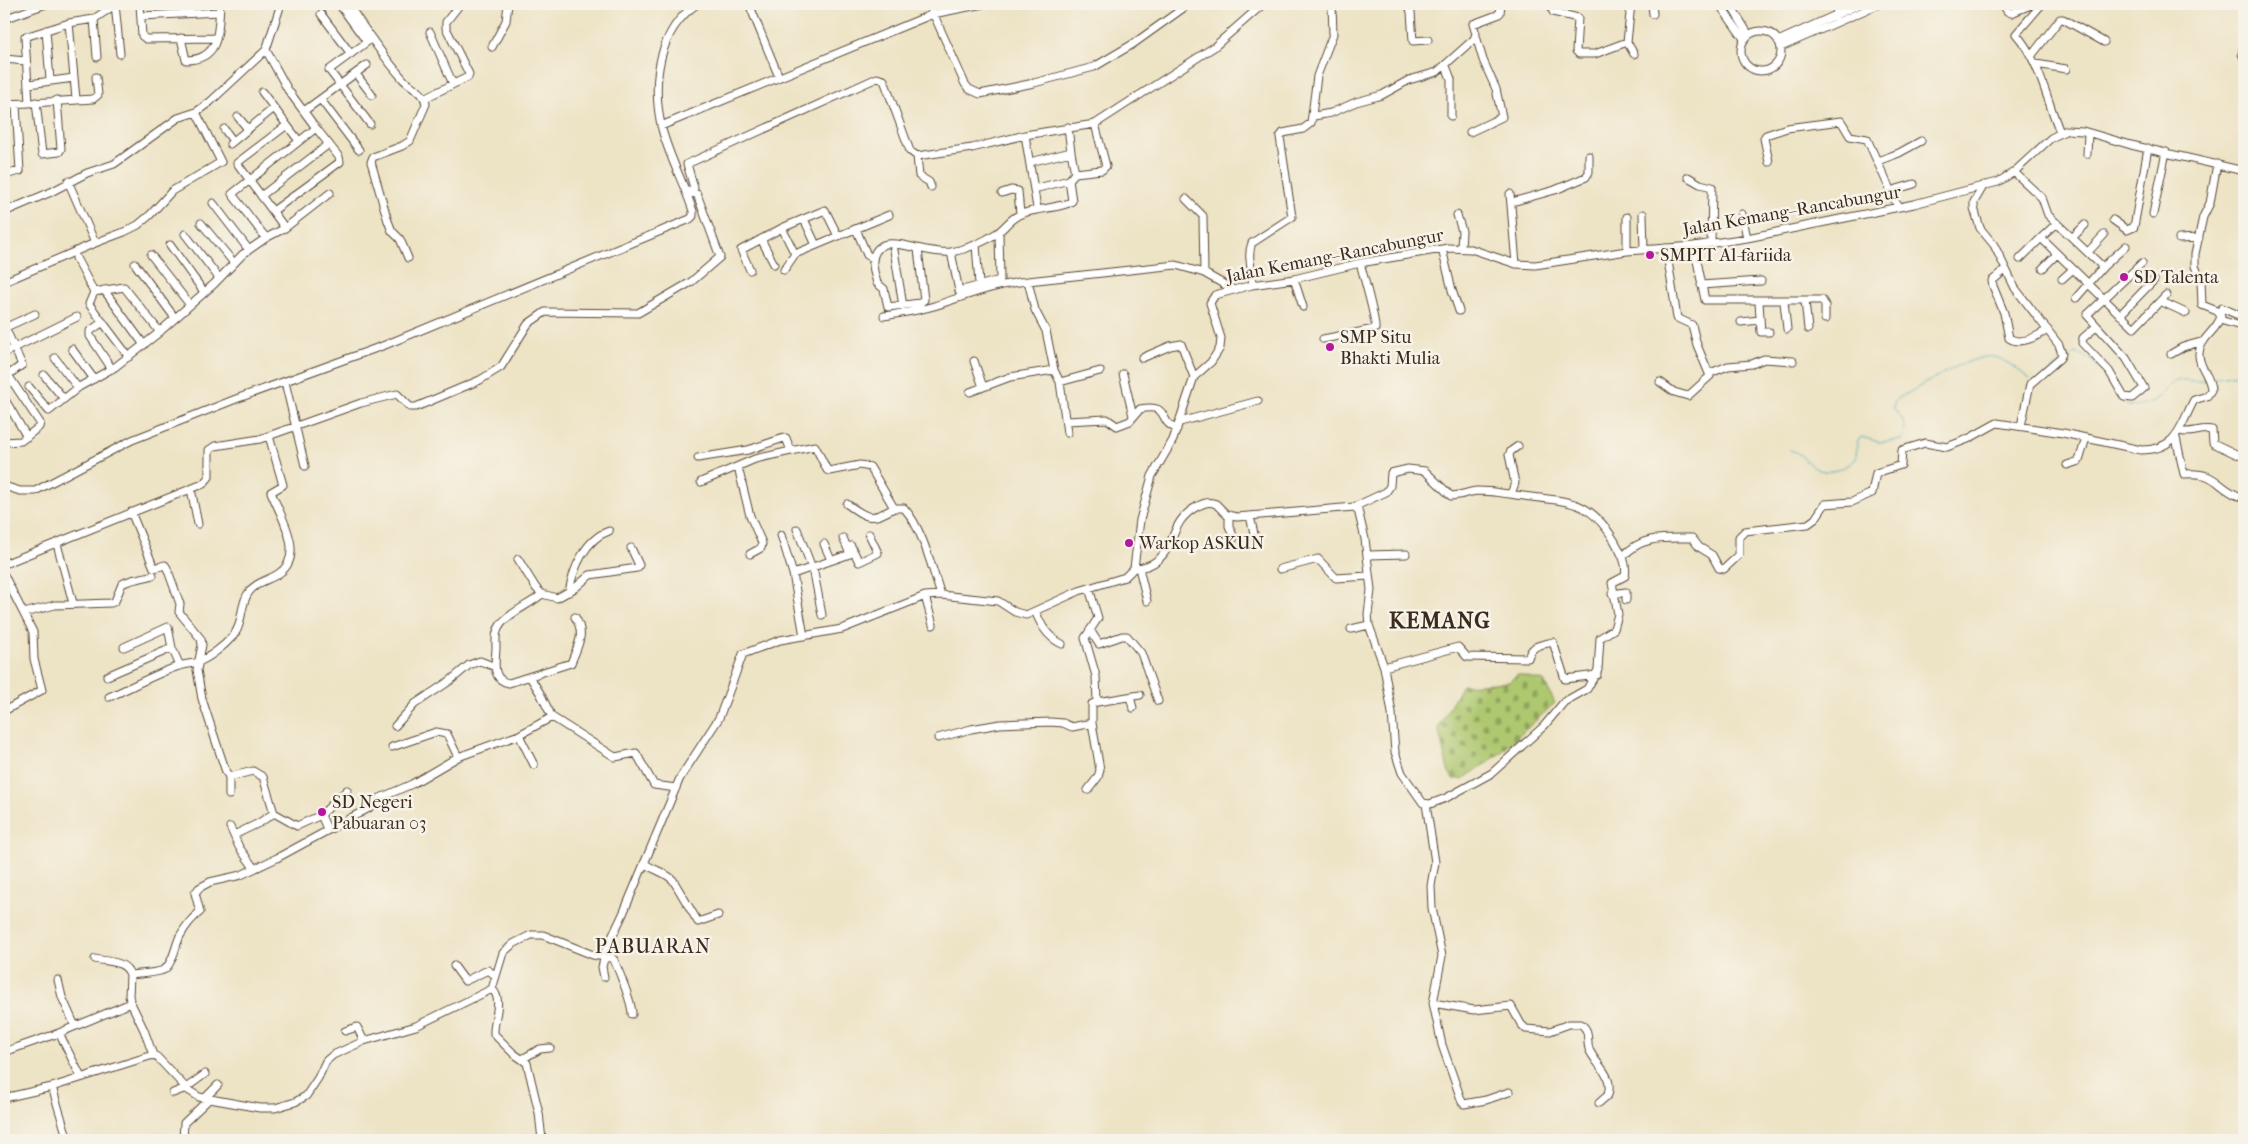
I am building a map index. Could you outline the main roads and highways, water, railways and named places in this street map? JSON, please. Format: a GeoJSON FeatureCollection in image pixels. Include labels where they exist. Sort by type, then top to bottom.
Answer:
{"type":"FeatureCollection","features":[{"type":"Feature","properties":{"kind":"waterway"},"geometry":{"type":"LineString","coordinates":[[2038,381],[2075,353],[2084,356],[2099,367],[2128,406],[2138,407],[2151,402],[2164,392],[2170,384],[2179,380],[2205,381]]}},
{"type":"Feature","properties":{"kind":"waterway"},"geometry":{"type":"LineString","coordinates":[[1790,450],[1800,455],[1817,469],[1829,471],[1841,469],[1856,459],[1857,442],[1861,437],[1879,442],[1902,440],[1905,431],[1904,423],[1893,408],[1894,403],[1899,398],[1932,379],[1973,360],[1984,357],[1999,358],[2030,379]]}},
{"type":"Feature","properties":{"kind":"waterway"},"geometry":{"type":"LineString","coordinates":[[2211,378],[2237,374],[2244,376]]}},
{"type":"Feature","properties":{"kind":"place","name":"SMPIT Al-fariida"},"geometry":{"type":"Point","coordinates":[1650,255]}},
{"type":"Feature","properties":{"kind":"place","name":"SD Talenta"},"geometry":{"type":"Point","coordinates":[2124,277]}},
{"type":"Feature","properties":{"kind":"place","name":"SMP Situ Bhakti Mulia"},"geometry":{"type":"Point","coordinates":[1330,347]}},
{"type":"Feature","properties":{"kind":"place","name":"Warkop ASKUN"},"geometry":{"type":"Point","coordinates":[1129,543]}},
{"type":"Feature","properties":{"kind":"place","name":"SD Negeri Pabuaran 03"},"geometry":{"type":"Point","coordinates":[322,812]}},
{"type":"Feature","properties":{"kind":"district","name":"KEMANG"},"geometry":{"type":"Point","coordinates":[1440,621]}},
{"type":"Feature","properties":{"kind":"district","name":"PABUARAN"},"geometry":{"type":"Point","coordinates":[653,946]}}]}
